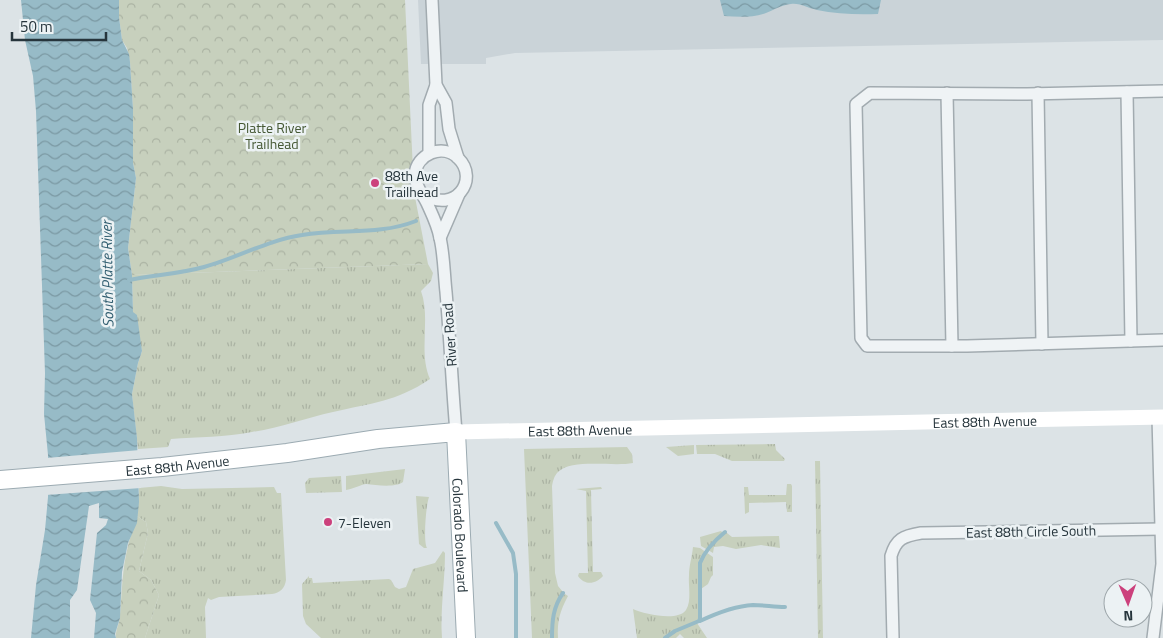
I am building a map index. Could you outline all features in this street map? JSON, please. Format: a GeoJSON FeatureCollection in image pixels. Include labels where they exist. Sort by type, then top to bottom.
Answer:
{"type":"FeatureCollection","features":[{"type":"Feature","properties":{"kind":"main road","name":"East 88th Avenue"},"geometry":{"type":"LineString","coordinates":[[2,477],[31,477],[162,467],[287,453],[378,438],[456,432],[1160,417]]}},
{"type":"Feature","properties":{"kind":"main road","name":"Colorado Boulevard"},"geometry":{"type":"LineString","coordinates":[[456,432],[466,638]]}},
{"type":"Feature","properties":{"kind":"street"},"geometry":{"type":"LineString","coordinates":[[430,154],[429,105],[436,85],[432,0]]}},
{"type":"Feature","properties":{"kind":"street"},"geometry":{"type":"LineString","coordinates":[[436,85],[446,103],[449,129],[458,158],[464,166],[466,176],[464,186],[459,194],[450,200],[441,202],[431,200],[422,194],[416,181],[415,173],[423,158],[437,151],[445,151],[458,158]]}},
{"type":"Feature","properties":{"kind":"street"},"geometry":{"type":"LineString","coordinates":[[1163,91],[1038,94],[870,93],[856,104],[861,338],[867,346],[952,346],[1163,340]]}},
{"type":"Feature","properties":{"kind":"street"},"geometry":{"type":"LineString","coordinates":[[1127,92],[1131,341]]}},
{"type":"Feature","properties":{"kind":"street"},"geometry":{"type":"LineString","coordinates":[[947,93],[952,346]]}},
{"type":"Feature","properties":{"kind":"street"},"geometry":{"type":"LineString","coordinates":[[1038,94],[1042,344]]}},
{"type":"Feature","properties":{"kind":"street","name":"River Road"},"geometry":{"type":"LineString","coordinates":[[422,194],[440,238],[450,341],[456,432]]}},
{"type":"Feature","properties":{"kind":"street","name":"River Road"},"geometry":{"type":"LineString","coordinates":[[440,238],[459,194]]}},
{"type":"Feature","properties":{"kind":"street"},"geometry":{"type":"LineString","coordinates":[[1153,638],[1162,576],[1160,417]]}},
{"type":"Feature","properties":{"kind":"street","name":"East 88th Circle South"},"geometry":{"type":"LineString","coordinates":[[893,638],[892,556],[894,547],[907,535],[921,533],[1161,529]]}},
{"type":"Feature","properties":{"kind":"shaded area"},"geometry":{"type":"Polygon","coordinates":[[[418,0],[1163,0],[1163,40],[515,53],[486,58],[486,64],[421,64],[418,0]]]}},
{"type":"Feature","properties":{"kind":"green space","name":"Platte River Trailhead"},"geometry":{"type":"Polygon","coordinates":[[[119,0],[405,0],[414,192],[428,264],[132,275],[128,248],[136,178],[133,163],[133,109],[130,62],[127,48],[122,40],[119,0]]]}},
{"type":"Feature","properties":{"kind":"green space"},"geometry":{"type":"Polygon","coordinates":[[[428,264],[433,273],[431,281],[421,291],[425,313],[425,358],[430,379],[418,387],[383,401],[323,414],[272,428],[232,435],[171,439],[168,447],[138,449],[132,394],[142,351],[133,312],[132,275],[428,264]]]}},
{"type":"Feature","properties":{"kind":"green space"},"geometry":{"type":"Polygon","coordinates":[[[775,444],[776,450],[785,459],[784,461],[732,461],[715,454],[697,454],[696,445],[775,444]]]}},
{"type":"Feature","properties":{"kind":"green space"},"geometry":{"type":"Polygon","coordinates":[[[694,445],[694,454],[678,456],[666,447],[694,445]]]}},
{"type":"Feature","properties":{"kind":"green space"},"geometry":{"type":"Polygon","coordinates":[[[627,447],[632,454],[633,463],[573,465],[558,472],[555,477],[552,486],[555,573],[558,586],[563,592],[554,608],[551,638],[532,638],[524,449],[627,447]]]}},
{"type":"Feature","properties":{"kind":"green space"},"geometry":{"type":"Polygon","coordinates":[[[815,461],[820,461],[823,638],[818,638],[815,461]]]}},
{"type":"Feature","properties":{"kind":"green space"},"geometry":{"type":"Polygon","coordinates":[[[405,469],[403,482],[400,484],[385,486],[366,484],[346,490],[346,476],[405,469]]]}},
{"type":"Feature","properties":{"kind":"green space"},"geometry":{"type":"Polygon","coordinates":[[[341,476],[342,492],[306,493],[305,483],[309,478],[341,476]]]}},
{"type":"Feature","properties":{"kind":"green space"},"geometry":{"type":"Polygon","coordinates":[[[787,484],[792,486],[792,512],[787,512],[786,502],[749,503],[749,512],[745,514],[744,487],[748,487],[749,495],[786,495],[787,484]]]}},
{"type":"Feature","properties":{"kind":"green space"},"geometry":{"type":"Polygon","coordinates":[[[161,486],[182,489],[274,487],[277,493],[281,493],[286,580],[282,590],[272,594],[219,597],[211,600],[208,598],[205,607],[206,638],[145,638],[159,595],[151,580],[139,571],[148,533],[146,522],[137,516],[139,488],[161,486]]]}},
{"type":"Feature","properties":{"kind":"green space"},"geometry":{"type":"Polygon","coordinates":[[[601,487],[602,489],[591,490],[593,572],[601,572],[603,576],[597,581],[587,583],[578,576],[579,573],[588,573],[586,491],[576,489],[601,487]]]}},
{"type":"Feature","properties":{"kind":"green space"},"geometry":{"type":"Polygon","coordinates":[[[416,496],[429,497],[425,523],[427,548],[419,544],[416,496]]]}},
{"type":"Feature","properties":{"kind":"green space"},"geometry":{"type":"Polygon","coordinates":[[[137,516],[146,522],[148,533],[139,571],[151,580],[159,595],[145,638],[116,638],[120,618],[124,563],[137,516]]]}},
{"type":"Feature","properties":{"kind":"green space"},"geometry":{"type":"Polygon","coordinates":[[[721,531],[732,537],[779,536],[780,548],[761,545],[736,549],[723,546],[714,547],[713,553],[701,546],[700,537],[721,531]]]}},
{"type":"Feature","properties":{"kind":"green space"},"geometry":{"type":"Polygon","coordinates":[[[693,547],[700,548],[713,557],[713,575],[708,584],[700,591],[697,623],[707,638],[684,638],[680,634],[676,638],[637,638],[633,609],[661,616],[676,616],[686,610],[689,602],[689,572],[693,547]]]}},
{"type":"Feature","properties":{"kind":"green space"},"geometry":{"type":"Polygon","coordinates":[[[443,551],[445,553],[442,638],[321,638],[306,624],[303,616],[302,584],[309,576],[309,578],[312,578],[313,583],[389,579],[399,589],[406,587],[413,569],[435,563],[443,551]]]}},
{"type":"Feature","properties":{"kind":"green space"},"geometry":{"type":"Polygon","coordinates":[[[565,594],[568,596],[560,616],[558,638],[553,638],[556,609],[565,594]]]}},
{"type":"Feature","properties":{"kind":"water","name":"South Platte River"},"geometry":{"type":"Polygon","coordinates":[[[21,0],[119,0],[122,40],[129,54],[133,109],[133,163],[136,178],[128,248],[132,275],[133,312],[137,315],[142,351],[132,394],[137,438],[139,502],[137,523],[128,543],[122,572],[120,618],[115,634],[116,638],[94,638],[96,613],[90,600],[97,533],[106,525],[108,519],[99,518],[99,503],[89,506],[77,590],[70,600],[70,638],[31,638],[36,585],[45,530],[48,497],[48,455],[44,414],[45,373],[36,111],[33,76],[25,40],[21,0]]]}},
{"type":"Feature","properties":{"kind":"water"},"geometry":{"type":"Polygon","coordinates":[[[720,0],[881,0],[878,14],[832,12],[791,4],[761,15],[740,17],[724,16],[720,0]]]}},
{"type":"Feature","properties":{"kind":"pier"},"geometry":{"type":"Polygon","coordinates":[[[140,450],[141,488],[46,495],[46,458],[140,450]]]}},
{"type":"Feature","properties":{"kind":"waterway"},"geometry":{"type":"LineString","coordinates":[[129,280],[204,267],[289,237],[317,233],[387,229],[416,221]]}},
{"type":"Feature","properties":{"kind":"waterway"},"geometry":{"type":"LineString","coordinates":[[496,523],[513,553],[516,574],[516,638]]}},
{"type":"Feature","properties":{"kind":"waterway"},"geometry":{"type":"LineString","coordinates":[[665,638],[675,631],[699,621],[700,563],[710,546],[725,532]]}},
{"type":"Feature","properties":{"kind":"waterway"},"geometry":{"type":"LineString","coordinates":[[552,638],[554,614],[563,593]]}},
{"type":"Feature","properties":{"kind":"waterway"},"geometry":{"type":"LineString","coordinates":[[700,621],[726,610],[739,607],[757,605],[785,607]]}},
{"type":"Feature","properties":{"kind":"place","name":"88th Ave Trailhead"},"geometry":{"type":"Point","coordinates":[375,183]}},
{"type":"Feature","properties":{"kind":"place","name":"7-Eleven"},"geometry":{"type":"Point","coordinates":[328,522]}}]}
